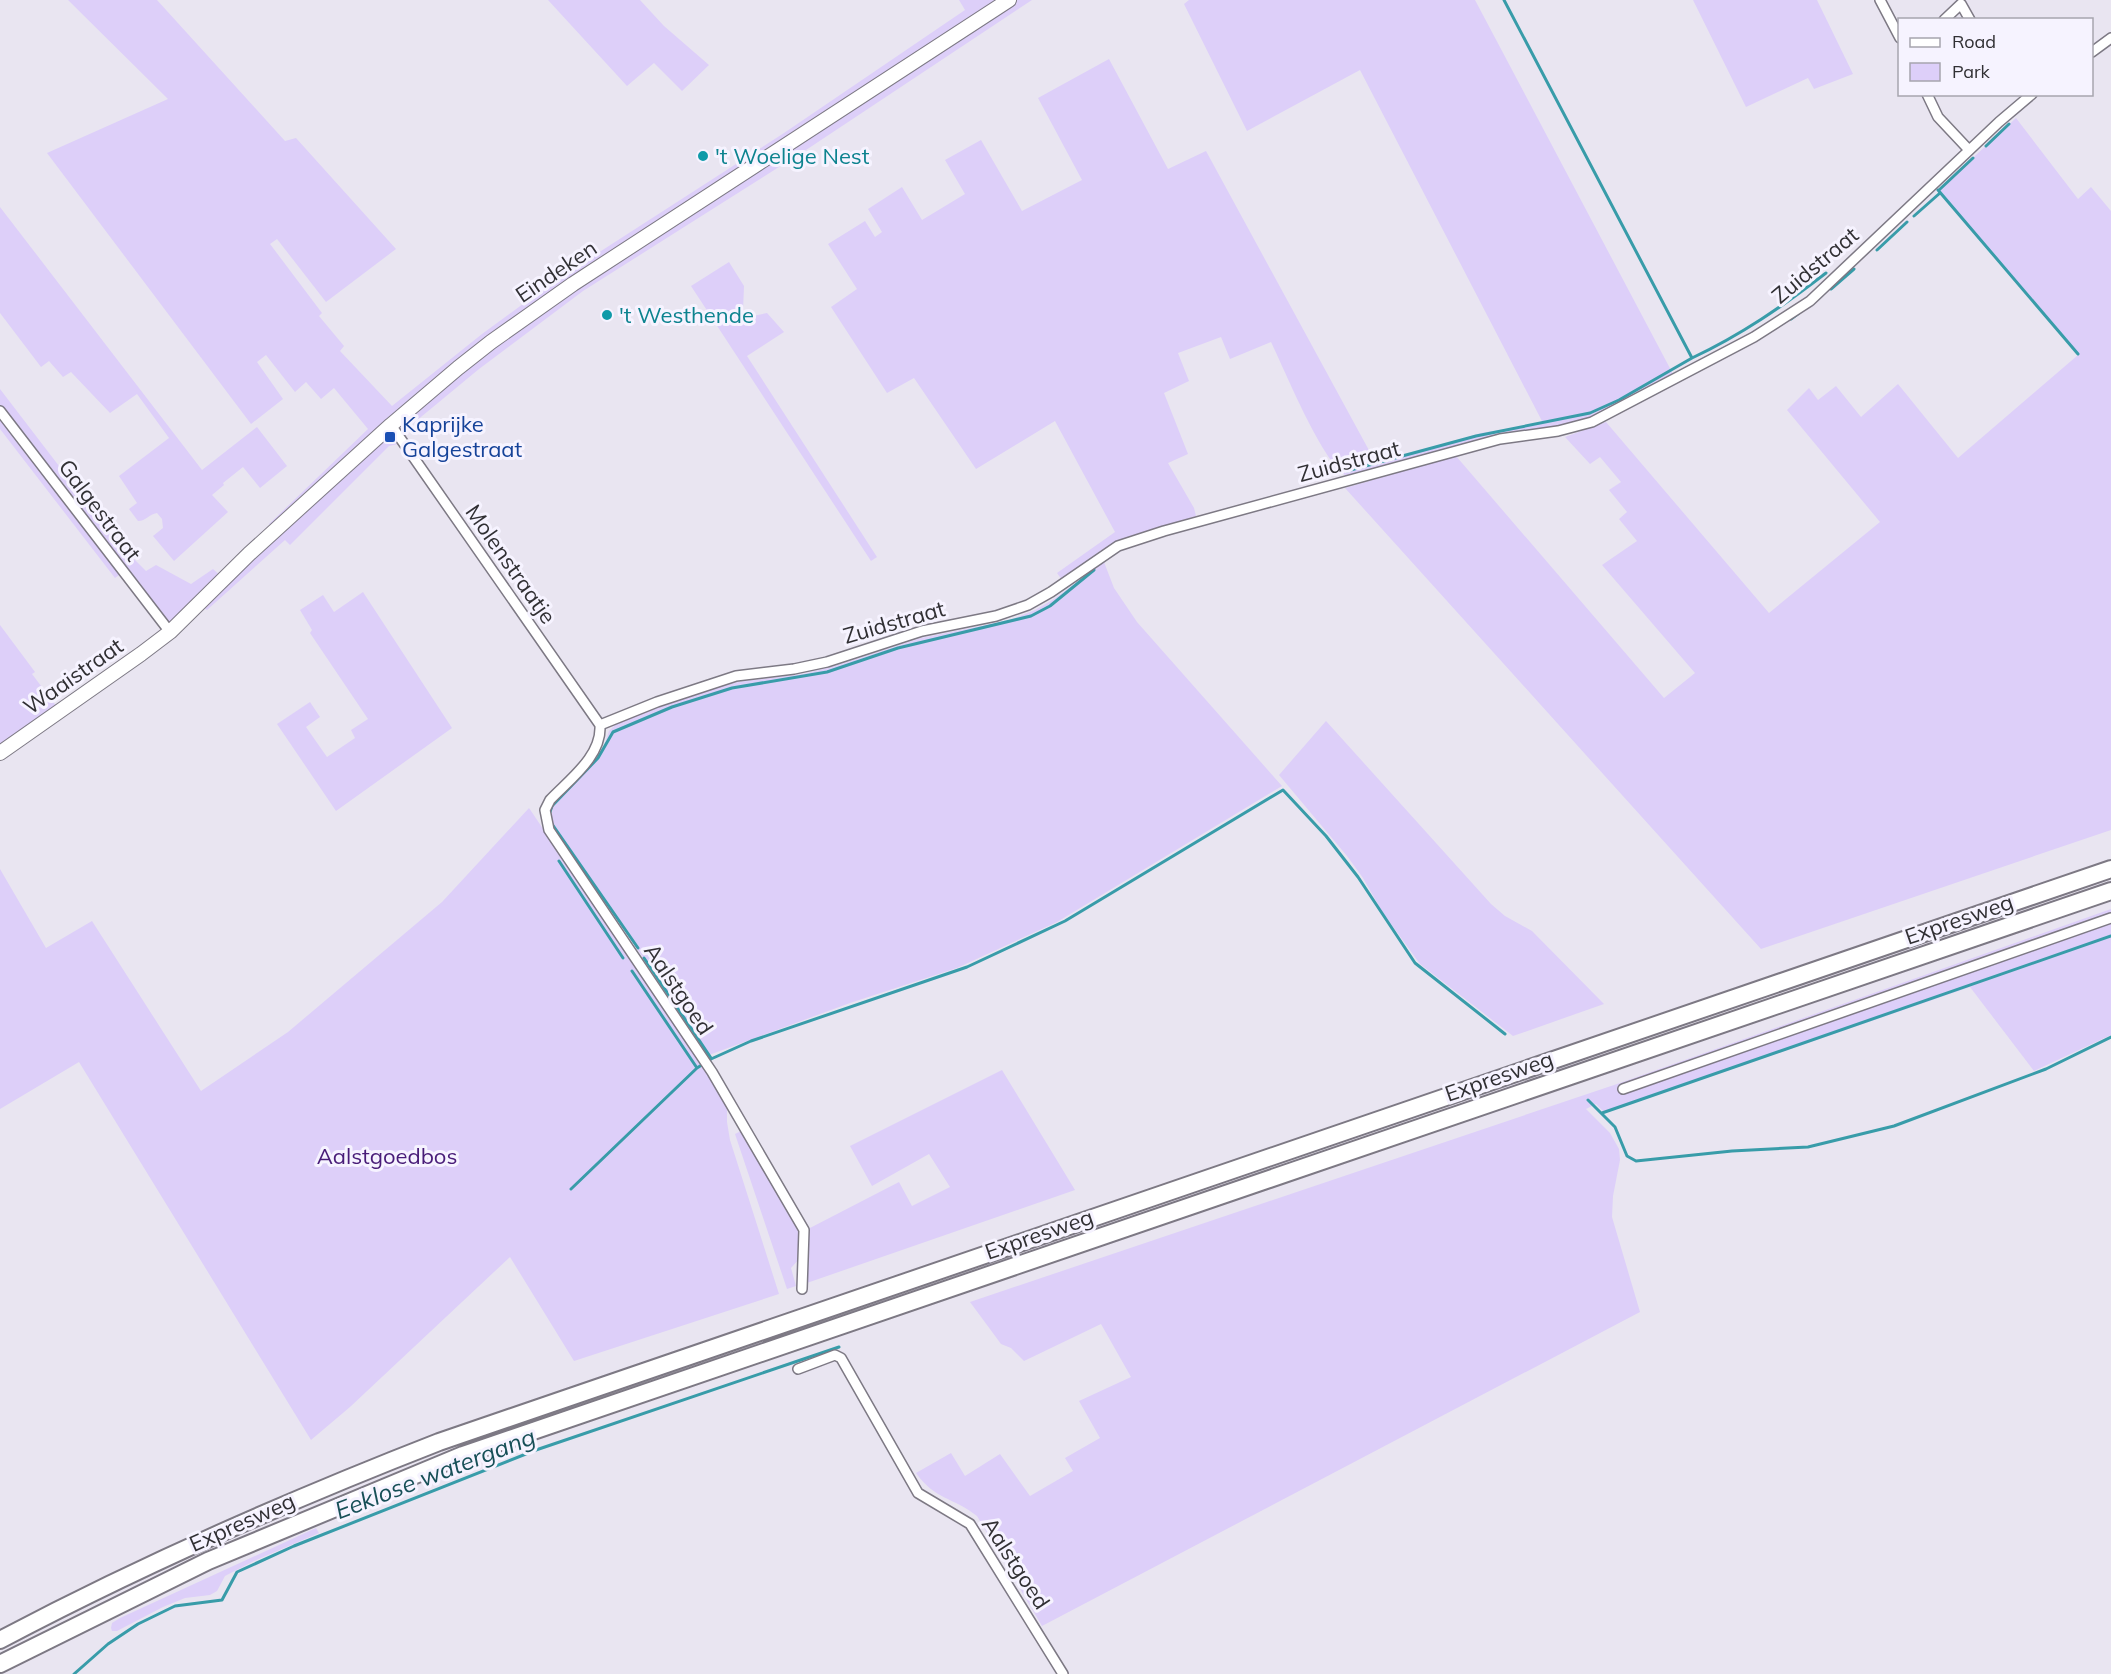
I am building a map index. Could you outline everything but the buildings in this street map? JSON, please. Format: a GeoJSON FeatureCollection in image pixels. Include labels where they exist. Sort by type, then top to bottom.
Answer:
{"type":"FeatureCollection","features":[{"type":"Feature","properties":{"kind":"highway","name":"Expresweg"},"geometry":{"type":"LineString","coordinates":[[0,1640],[203,1540],[439,1442],[2111,869]]}},
{"type":"Feature","properties":{"kind":"highway","name":"Expresweg"},"geometry":{"type":"LineString","coordinates":[[0,1664],[208,1561],[463,1455],[2111,891]]}},
{"type":"Feature","properties":{"kind":"street","name":"Eindeken"},"geometry":{"type":"LineString","coordinates":[[170,632],[249,554],[391,425],[458,368],[573,284],[1009,0]]}},
{"type":"Feature","properties":{"kind":"street"},"geometry":{"type":"LineString","coordinates":[[1880,0],[1898,36]]}},
{"type":"Feature","properties":{"kind":"street"},"geometry":{"type":"LineString","coordinates":[[1946,18],[1960,2],[1969,18]]}},
{"type":"Feature","properties":{"kind":"street"},"geometry":{"type":"LineString","coordinates":[[2093,51],[2111,38]]}},
{"type":"Feature","properties":{"kind":"street"},"geometry":{"type":"LineString","coordinates":[[1928,96],[1938,117],[1969,150]]}},
{"type":"Feature","properties":{"kind":"street","name":"Zuidstraat"},"geometry":{"type":"LineString","coordinates":[[600,725],[657,702],[727,679],[827,662],[922,631],[996,616],[1028,605],[1118,546],[1164,531],[1500,440],[1558,431],[1592,422],[1754,338],[1810,301],[1969,150],[2030,96]]}},
{"type":"Feature","properties":{"kind":"street","name":"Galgestraat"},"geometry":{"type":"LineString","coordinates":[[0,411],[170,632]]}},
{"type":"Feature","properties":{"kind":"street","name":"Molenstraatje"},"geometry":{"type":"LineString","coordinates":[[391,425],[600,725]]}},
{"type":"Feature","properties":{"kind":"street","name":"Waaistraat"},"geometry":{"type":"LineString","coordinates":[[0,753],[170,632]]}},
{"type":"Feature","properties":{"kind":"street","name":"Aalstgoed"},"geometry":{"type":"LineString","coordinates":[[600,725],[601,736],[595,751],[550,800],[545,810],[546,822],[549,830],[712,1072],[804,1230],[802,1289]]}},
{"type":"Feature","properties":{"kind":"street"},"geometry":{"type":"LineString","coordinates":[[1623,1089],[2111,918]]}},
{"type":"Feature","properties":{"kind":"street","name":"Aalstgoed"},"geometry":{"type":"LineString","coordinates":[[798,1369],[835,1355],[841,1358],[918,1493],[970,1524],[1062,1674]]}},
{"type":"Feature","properties":{"kind":"green space"},"geometry":{"type":"Polygon","coordinates":[[[68,0],[157,0],[285,141],[296,138],[396,249],[326,302],[277,239],[270,244],[322,313],[319,316],[344,346],[340,351],[392,406],[482,334],[553,282],[784,133],[965,10],[959,0],[997,0],[549,293],[275,530],[269,524],[368,429],[334,388],[321,399],[306,382],[295,392],[266,355],[257,362],[283,399],[251,424],[47,153],[168,99],[68,0]]]}},
{"type":"Feature","properties":{"kind":"green space"},"geometry":{"type":"Polygon","coordinates":[[[548,0],[640,0],[664,26],[709,65],[682,91],[654,63],[627,86],[548,0]]]}},
{"type":"Feature","properties":{"kind":"green space"},"geometry":{"type":"Polygon","coordinates":[[[1017,0],[1032,0],[809,148],[583,291],[479,369],[404,431],[397,424],[531,319],[1017,0]]]}},
{"type":"Feature","properties":{"kind":"green space"},"geometry":{"type":"Polygon","coordinates":[[[1189,0],[1475,0],[1673,374],[1611,408],[1567,425],[1484,439],[1359,474],[1345,475],[1325,452],[1271,342],[1230,359],[1221,337],[1178,353],[1189,381],[1164,393],[1188,454],[1168,463],[1194,508],[1196,516],[1120,540],[1100,551],[1062,580],[1057,573],[1115,532],[1055,421],[976,469],[914,378],[887,393],[831,307],[857,289],[828,244],[865,221],[875,237],[882,232],[868,209],[902,187],[922,220],[965,194],[945,160],[981,140],[1022,211],[1082,180],[1038,98],[1109,59],[1168,169],[1206,151],[1377,465],[1481,433],[1543,423],[1360,70],[1247,131],[1184,4],[1189,0]]]}},
{"type":"Feature","properties":{"kind":"green space"},"geometry":{"type":"Polygon","coordinates":[[[1693,0],[1817,0],[1853,74],[1814,89],[1808,78],[1746,107],[1693,0]]]}},
{"type":"Feature","properties":{"kind":"green space"},"geometry":{"type":"Polygon","coordinates":[[[2016,118],[2078,199],[2091,187],[2111,211],[2111,830],[1761,949],[1345,488],[1456,456],[1664,698],[1695,673],[1602,565],[1637,541],[1619,519],[1627,512],[1609,490],[1621,482],[1600,457],[1590,464],[1565,437],[1606,422],[1769,613],[1880,522],[1787,410],[1809,388],[1818,400],[1836,386],[1861,417],[1898,384],[1958,458],[2078,355],[1937,191],[2016,118]]]}},
{"type":"Feature","properties":{"kind":"green space"},"geometry":{"type":"Polygon","coordinates":[[[0,207],[202,470],[257,427],[287,466],[260,488],[243,467],[223,483],[224,485],[212,495],[228,512],[174,561],[153,536],[163,528],[162,519],[157,513],[138,521],[129,509],[137,503],[119,476],[169,438],[137,394],[110,413],[71,372],[63,377],[49,361],[41,367],[0,313],[0,207]]]}},
{"type":"Feature","properties":{"kind":"green space"},"geometry":{"type":"Polygon","coordinates":[[[729,262],[744,286],[743,311],[753,316],[767,313],[784,332],[747,356],[877,557],[871,561],[691,286],[729,262]]]}},
{"type":"Feature","properties":{"kind":"green space"},"geometry":{"type":"Polygon","coordinates":[[[0,389],[118,543],[146,571],[156,565],[191,584],[213,569],[223,578],[170,625],[126,570],[115,578],[0,429],[0,389]]]}},
{"type":"Feature","properties":{"kind":"green space"},"geometry":{"type":"Polygon","coordinates":[[[384,440],[398,444],[389,446],[290,545],[285,540],[207,610],[203,607],[384,440]]]}},
{"type":"Feature","properties":{"kind":"green space"},"geometry":{"type":"Polygon","coordinates":[[[1104,562],[1114,588],[1137,622],[1282,786],[1057,922],[957,968],[850,1003],[709,1055],[551,819],[553,807],[603,749],[609,731],[618,722],[711,689],[738,682],[803,674],[921,638],[1010,620],[1054,599],[1104,562]]]}},
{"type":"Feature","properties":{"kind":"green space"},"geometry":{"type":"Polygon","coordinates":[[[363,592],[452,728],[336,811],[277,724],[310,702],[320,717],[306,727],[327,757],[355,738],[351,730],[368,719],[310,633],[312,630],[300,610],[323,595],[334,612],[363,592]]]}},
{"type":"Feature","properties":{"kind":"green space"},"geometry":{"type":"Polygon","coordinates":[[[0,625],[35,672],[32,674],[57,707],[0,746],[0,625]]]}},
{"type":"Feature","properties":{"kind":"green space"},"geometry":{"type":"Polygon","coordinates":[[[1326,721],[1491,904],[1505,916],[1532,931],[1604,1004],[1513,1036],[1420,964],[1383,913],[1347,856],[1279,775],[1326,721]]]}},
{"type":"Feature","properties":{"kind":"green space","name":"Aalstgoedbos"},"geometry":{"type":"Polygon","coordinates":[[[529,808],[708,1073],[727,1108],[730,1140],[779,1294],[574,1361],[510,1257],[350,1407],[311,1440],[79,1062],[0,1109],[0,869],[46,948],[92,921],[201,1091],[288,1032],[442,902],[529,808]]]}},
{"type":"Feature","properties":{"kind":"green space"},"geometry":{"type":"Polygon","coordinates":[[[2111,909],[2111,1035],[2034,1071],[1970,987],[1605,1113],[1596,1104],[1586,1109],[1610,1133],[1619,1149],[1620,1160],[1613,1196],[1612,1217],[1640,1312],[1042,1626],[977,1516],[937,1493],[916,1473],[951,1453],[965,1476],[1000,1454],[1030,1496],[1073,1471],[1065,1458],[1100,1438],[1079,1401],[1131,1377],[1101,1324],[1024,1361],[1011,1348],[1001,1344],[970,1302],[1617,1084],[2111,909]]]}},
{"type":"Feature","properties":{"kind":"green space"},"geometry":{"type":"Polygon","coordinates":[[[1002,1070],[1075,1190],[804,1284],[809,1258],[808,1229],[899,1182],[912,1206],[950,1187],[929,1154],[872,1186],[850,1146],[1002,1070]]]}},
{"type":"Feature","properties":{"kind":"green space"},"geometry":{"type":"Polygon","coordinates":[[[743,1130],[800,1231],[800,1258],[791,1268],[796,1286],[787,1289],[735,1134],[743,1130]]]}},
{"type":"Feature","properties":{"kind":"green space"},"geometry":{"type":"Polygon","coordinates":[[[316,1528],[319,1533],[225,1576],[217,1591],[210,1595],[185,1598],[117,1631],[112,1631],[112,1623],[120,1618],[316,1528]]]}},
{"type":"Feature","properties":{"kind":"waterway"},"geometry":{"type":"LineString","coordinates":[[1504,0],[1692,358],[1728,340],[1826,273]]}},
{"type":"Feature","properties":{"kind":"waterway"},"geometry":{"type":"LineString","coordinates":[[1986,146],[2009,124]]}},
{"type":"Feature","properties":{"kind":"waterway"},"geometry":{"type":"LineString","coordinates":[[1939,190],[1973,158]]}},
{"type":"Feature","properties":{"kind":"waterway"},"geometry":{"type":"LineString","coordinates":[[1938,190],[2078,354]]}},
{"type":"Feature","properties":{"kind":"waterway"},"geometry":{"type":"LineString","coordinates":[[1914,216],[1940,193]]}},
{"type":"Feature","properties":{"kind":"waterway"},"geometry":{"type":"LineString","coordinates":[[1877,250],[1907,222]]}},
{"type":"Feature","properties":{"kind":"waterway"},"geometry":{"type":"LineString","coordinates":[[1831,289],[1854,269]]}},
{"type":"Feature","properties":{"kind":"waterway"},"geometry":{"type":"LineString","coordinates":[[1791,319],[1799,313]]}},
{"type":"Feature","properties":{"kind":"waterway"},"geometry":{"type":"LineString","coordinates":[[1347,471],[1476,436],[1590,413],[1619,400],[1692,358]]}},
{"type":"Feature","properties":{"kind":"waterway"},"geometry":{"type":"LineString","coordinates":[[549,815],[552,806],[598,758],[613,732],[672,707],[732,688],[827,672],[898,648],[1031,616],[1050,606],[1094,570]]}},
{"type":"Feature","properties":{"kind":"waterway"},"geometry":{"type":"LineString","coordinates":[[571,1189],[697,1068],[711,1059],[751,1041],[967,967],[1065,921],[1283,790],[1326,836],[1358,877],[1415,963],[1505,1034]]}},
{"type":"Feature","properties":{"kind":"waterway"},"geometry":{"type":"LineString","coordinates":[[552,824],[638,948]]}},
{"type":"Feature","properties":{"kind":"waterway"},"geometry":{"type":"LineString","coordinates":[[559,861],[623,958]]}},
{"type":"Feature","properties":{"kind":"waterway"},"geometry":{"type":"LineString","coordinates":[[1602,1113],[2111,936]]}},
{"type":"Feature","properties":{"kind":"waterway"},"geometry":{"type":"LineString","coordinates":[[644,958],[711,1058]]}},
{"type":"Feature","properties":{"kind":"waterway"},"geometry":{"type":"LineString","coordinates":[[632,971],[697,1068]]}},
{"type":"Feature","properties":{"kind":"waterway"},"geometry":{"type":"LineString","coordinates":[[1588,1100],[1615,1127],[1627,1156],[1636,1161],[1732,1151],[1808,1147],[1894,1126],[2046,1069],[2111,1037]]}},
{"type":"Feature","properties":{"kind":"waterway","name":"Eeklose watergang"},"geometry":{"type":"LineString","coordinates":[[74,1674],[108,1644],[138,1624],[175,1606],[222,1600],[237,1572],[294,1546],[536,1450],[839,1347]]}},
{"type":"Feature","properties":{"kind":"place","name":"'t Woelige Nest"},"geometry":{"type":"Point","coordinates":[703,156]}},
{"type":"Feature","properties":{"kind":"place","name":"'t Westhende"},"geometry":{"type":"Point","coordinates":[607,315]}},
{"type":"Feature","properties":{"kind":"place","name":"Kaprijke Galgestraat"},"geometry":{"type":"Point","coordinates":[390,437]}}]}
